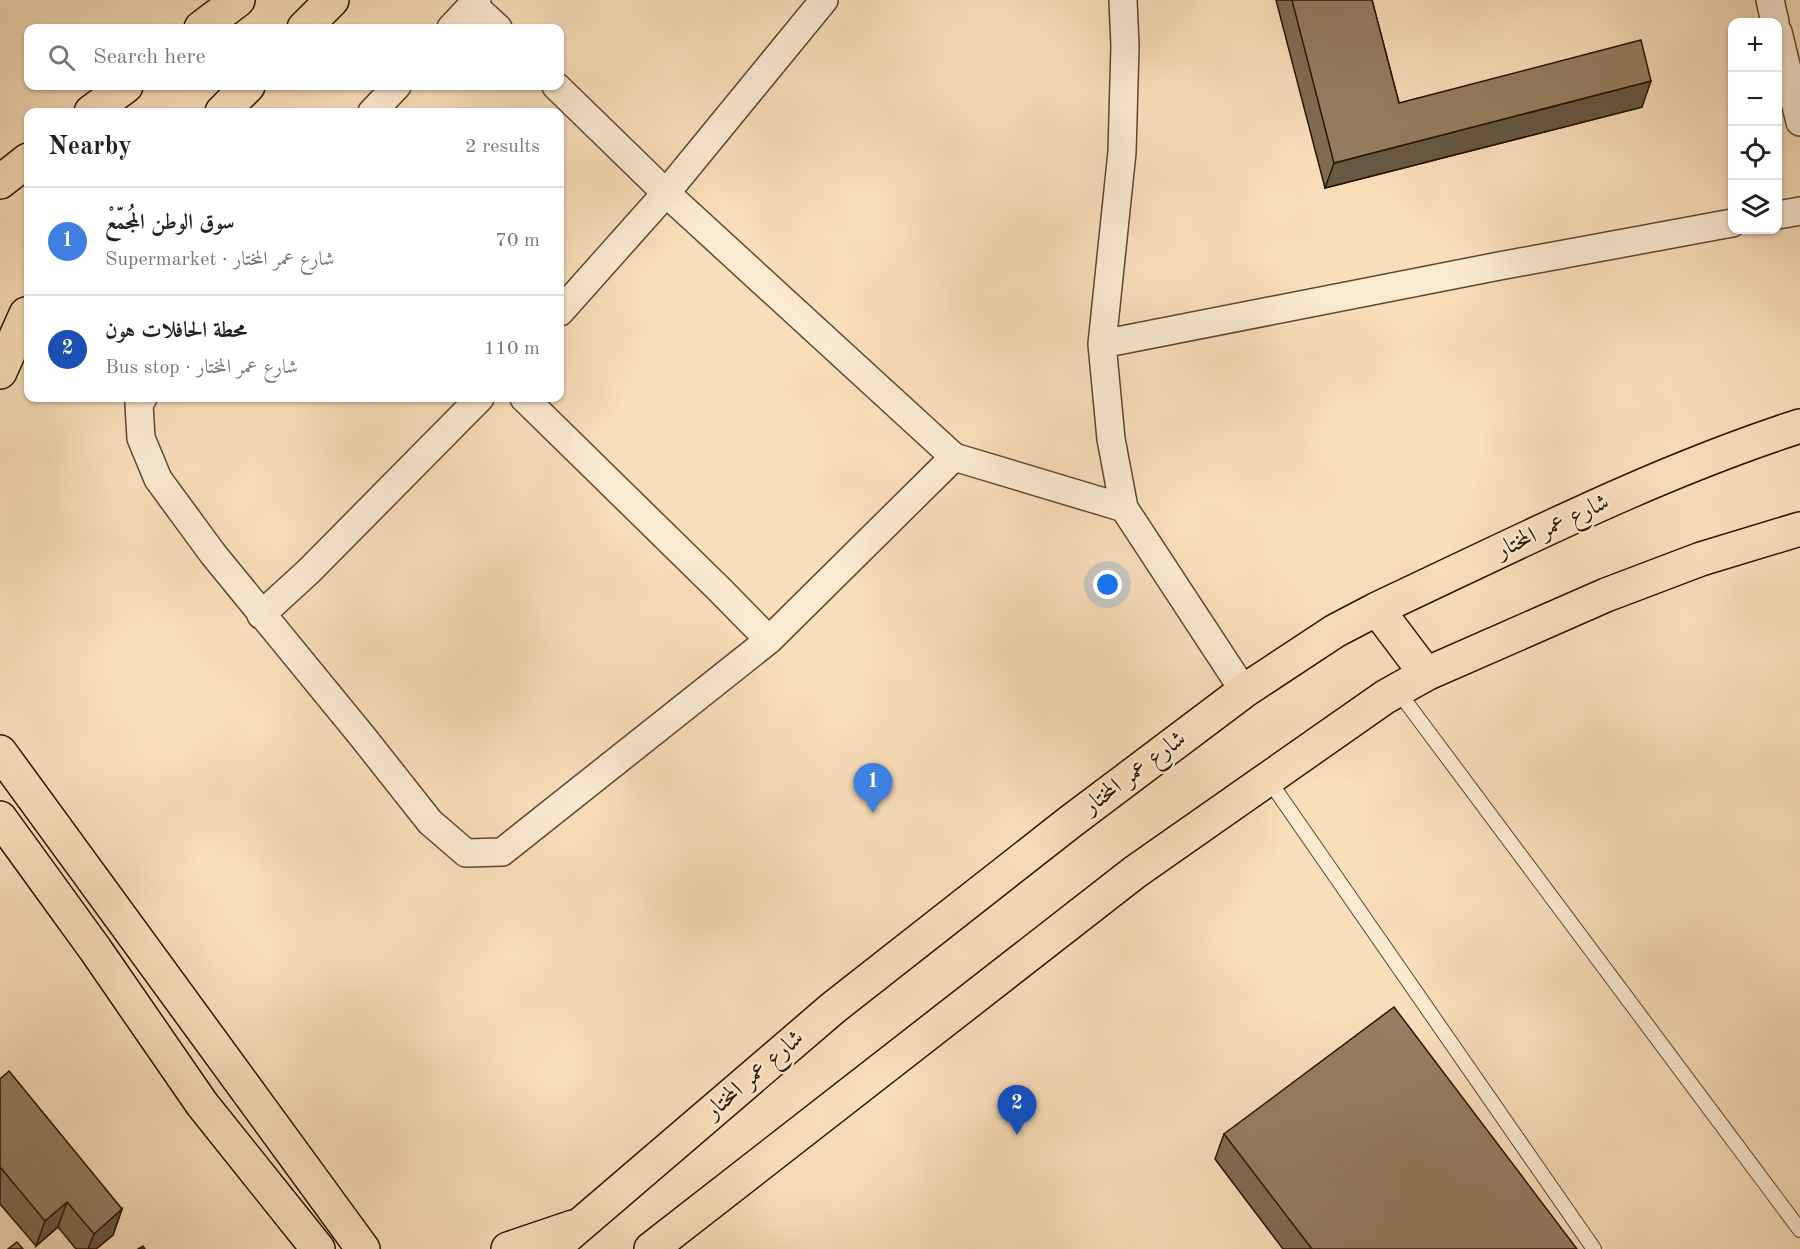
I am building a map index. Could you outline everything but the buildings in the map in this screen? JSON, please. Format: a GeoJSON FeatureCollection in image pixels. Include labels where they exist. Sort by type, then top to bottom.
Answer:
{"type":"FeatureCollection","features":[{"type":"Feature","properties":{"kind":"main road"},"geometry":{"type":"LineString","coordinates":[[206,24],[238,0]]}},
{"type":"Feature","properties":{"kind":"main road"},"geometry":{"type":"LineString","coordinates":[[308,24],[333,0]]}},
{"type":"Feature","properties":{"kind":"main road"},"geometry":{"type":"LineString","coordinates":[[96,108],[121,90]]}},
{"type":"Feature","properties":{"kind":"main road"},"geometry":{"type":"LineString","coordinates":[[226,108],[244,90]]}},
{"type":"Feature","properties":{"kind":"main road"},"geometry":{"type":"LineString","coordinates":[[0,182],[24,163]]}},
{"type":"Feature","properties":{"kind":"main road"},"geometry":{"type":"LineString","coordinates":[[0,341],[24,316]]}},
{"type":"Feature","properties":{"kind":"main road"},"geometry":{"type":"LineString","coordinates":[[0,372],[24,320]]}},
{"type":"Feature","properties":{"kind":"main road","name":"شارع عمر المختار"},"geometry":{"type":"LineString","coordinates":[[552,1249],[833,1008],[1244,691],[1335,631],[1377,609],[1652,482],[1800,426]]}},
{"type":"Feature","properties":{"kind":"main road"},"geometry":{"type":"LineString","coordinates":[[651,1249],[1136,872],[1397,690],[1426,674],[1606,595],[1701,558],[1800,529]]}},
{"type":"Feature","properties":{"kind":"main road"},"geometry":{"type":"LineString","coordinates":[[1377,609],[1426,674]]}},
{"type":"Feature","properties":{"kind":"main road"},"geometry":{"type":"LineString","coordinates":[[0,752],[363,1249]]}},
{"type":"Feature","properties":{"kind":"main road"},"geometry":{"type":"LineString","coordinates":[[0,818],[11,851],[202,1104],[318,1249]]}},
{"type":"Feature","properties":{"kind":"main road"},"geometry":{"type":"LineString","coordinates":[[508,1249],[580,1224]]}},
{"type":"Feature","properties":{"kind":"street"},"geometry":{"type":"LineString","coordinates":[[564,308],[666,193],[824,0]]}},
{"type":"Feature","properties":{"kind":"street"},"geometry":{"type":"LineString","coordinates":[[1123,0],[1125,46],[1122,152],[1102,344],[1111,440],[1124,508],[1244,691]]}},
{"type":"Feature","properties":{"kind":"street"},"geometry":{"type":"LineString","coordinates":[[1770,0],[1774,18]]}},
{"type":"Feature","properties":{"kind":"street"},"geometry":{"type":"LineString","coordinates":[[455,24],[475,2],[494,24]]}},
{"type":"Feature","properties":{"kind":"street"},"geometry":{"type":"LineString","coordinates":[[1782,48],[1800,122]]}},
{"type":"Feature","properties":{"kind":"street"},"geometry":{"type":"LineString","coordinates":[[376,108],[394,90]]}},
{"type":"Feature","properties":{"kind":"street"},"geometry":{"type":"LineString","coordinates":[[560,90],[666,193],[954,458],[1124,508]]}},
{"type":"Feature","properties":{"kind":"street"},"geometry":{"type":"LineString","coordinates":[[1782,214],[1800,211]]}},
{"type":"Feature","properties":{"kind":"street"},"geometry":{"type":"LineString","coordinates":[[1102,344],[1728,224]]}},
{"type":"Feature","properties":{"kind":"street"},"geometry":{"type":"LineString","coordinates":[[140,402],[141,438],[158,479],[261,615],[430,822],[466,853],[502,852],[769,640],[954,458]]}},
{"type":"Feature","properties":{"kind":"street"},"geometry":{"type":"LineString","coordinates":[[261,615],[309,571],[476,402]]}},
{"type":"Feature","properties":{"kind":"street"},"geometry":{"type":"LineString","coordinates":[[528,402],[769,640]]}},
{"type":"Feature","properties":{"kind":"lane"},"geometry":{"type":"LineString","coordinates":[[1397,690],[1800,1230]]}},
{"type":"Feature","properties":{"kind":"lane"},"geometry":{"type":"LineString","coordinates":[[1268,779],[1594,1249]]}},
{"type":"Feature","properties":{"kind":"place","name":"سوق الوطن المُجمّعْ"},"geometry":{"type":"Point","coordinates":[873,813]}},
{"type":"Feature","properties":{"kind":"place","name":"محطة الحافلات هون"},"geometry":{"type":"Point","coordinates":[1017,1135]}}]}
